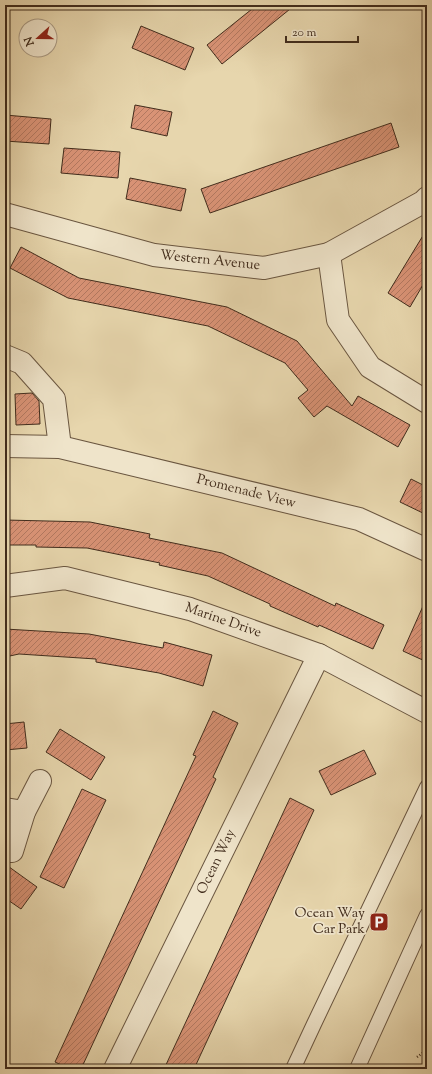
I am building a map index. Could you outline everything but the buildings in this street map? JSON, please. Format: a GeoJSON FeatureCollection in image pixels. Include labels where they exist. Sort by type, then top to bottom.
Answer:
{"type":"FeatureCollection","features":[{"type":"Feature","properties":{"kind":"street","name":"Western Avenue"},"geometry":{"type":"LineString","coordinates":[[5,214],[154,255],[264,268],[329,254],[423,202],[427,198]]}},
{"type":"Feature","properties":{"kind":"street"},"geometry":{"type":"LineString","coordinates":[[329,254],[338,320],[370,368],[427,402]]}},
{"type":"Feature","properties":{"kind":"street"},"geometry":{"type":"LineString","coordinates":[[5,356],[22,363],[54,399],[60,447]]}},
{"type":"Feature","properties":{"kind":"street","name":"Promenade View"},"geometry":{"type":"LineString","coordinates":[[5,446],[60,447],[359,519],[427,550]]}},
{"type":"Feature","properties":{"kind":"street","name":"Marine Drive"},"geometry":{"type":"LineString","coordinates":[[5,586],[65,578],[190,609],[319,655],[427,712]]}},
{"type":"Feature","properties":{"kind":"street","name":"Ocean Way"},"geometry":{"type":"LineString","coordinates":[[116,1069],[319,655]]}},
{"type":"Feature","properties":{"kind":"street"},"geometry":{"type":"LineString","coordinates":[[12,851],[15,810],[40,781]]}},
{"type":"Feature","properties":{"kind":"lane"},"geometry":{"type":"LineString","coordinates":[[294,1069],[427,788]]}},
{"type":"Feature","properties":{"kind":"lane"},"geometry":{"type":"LineString","coordinates":[[357,1069],[427,915]]}},
{"type":"Feature","properties":{"kind":"path"},"geometry":{"type":"LineString","coordinates":[[416,1057],[427,1050]]}},
{"type":"Feature","properties":{"kind":"place","name":"Ocean Way Car Park"},"geometry":{"type":"Point","coordinates":[379,922]}}]}
